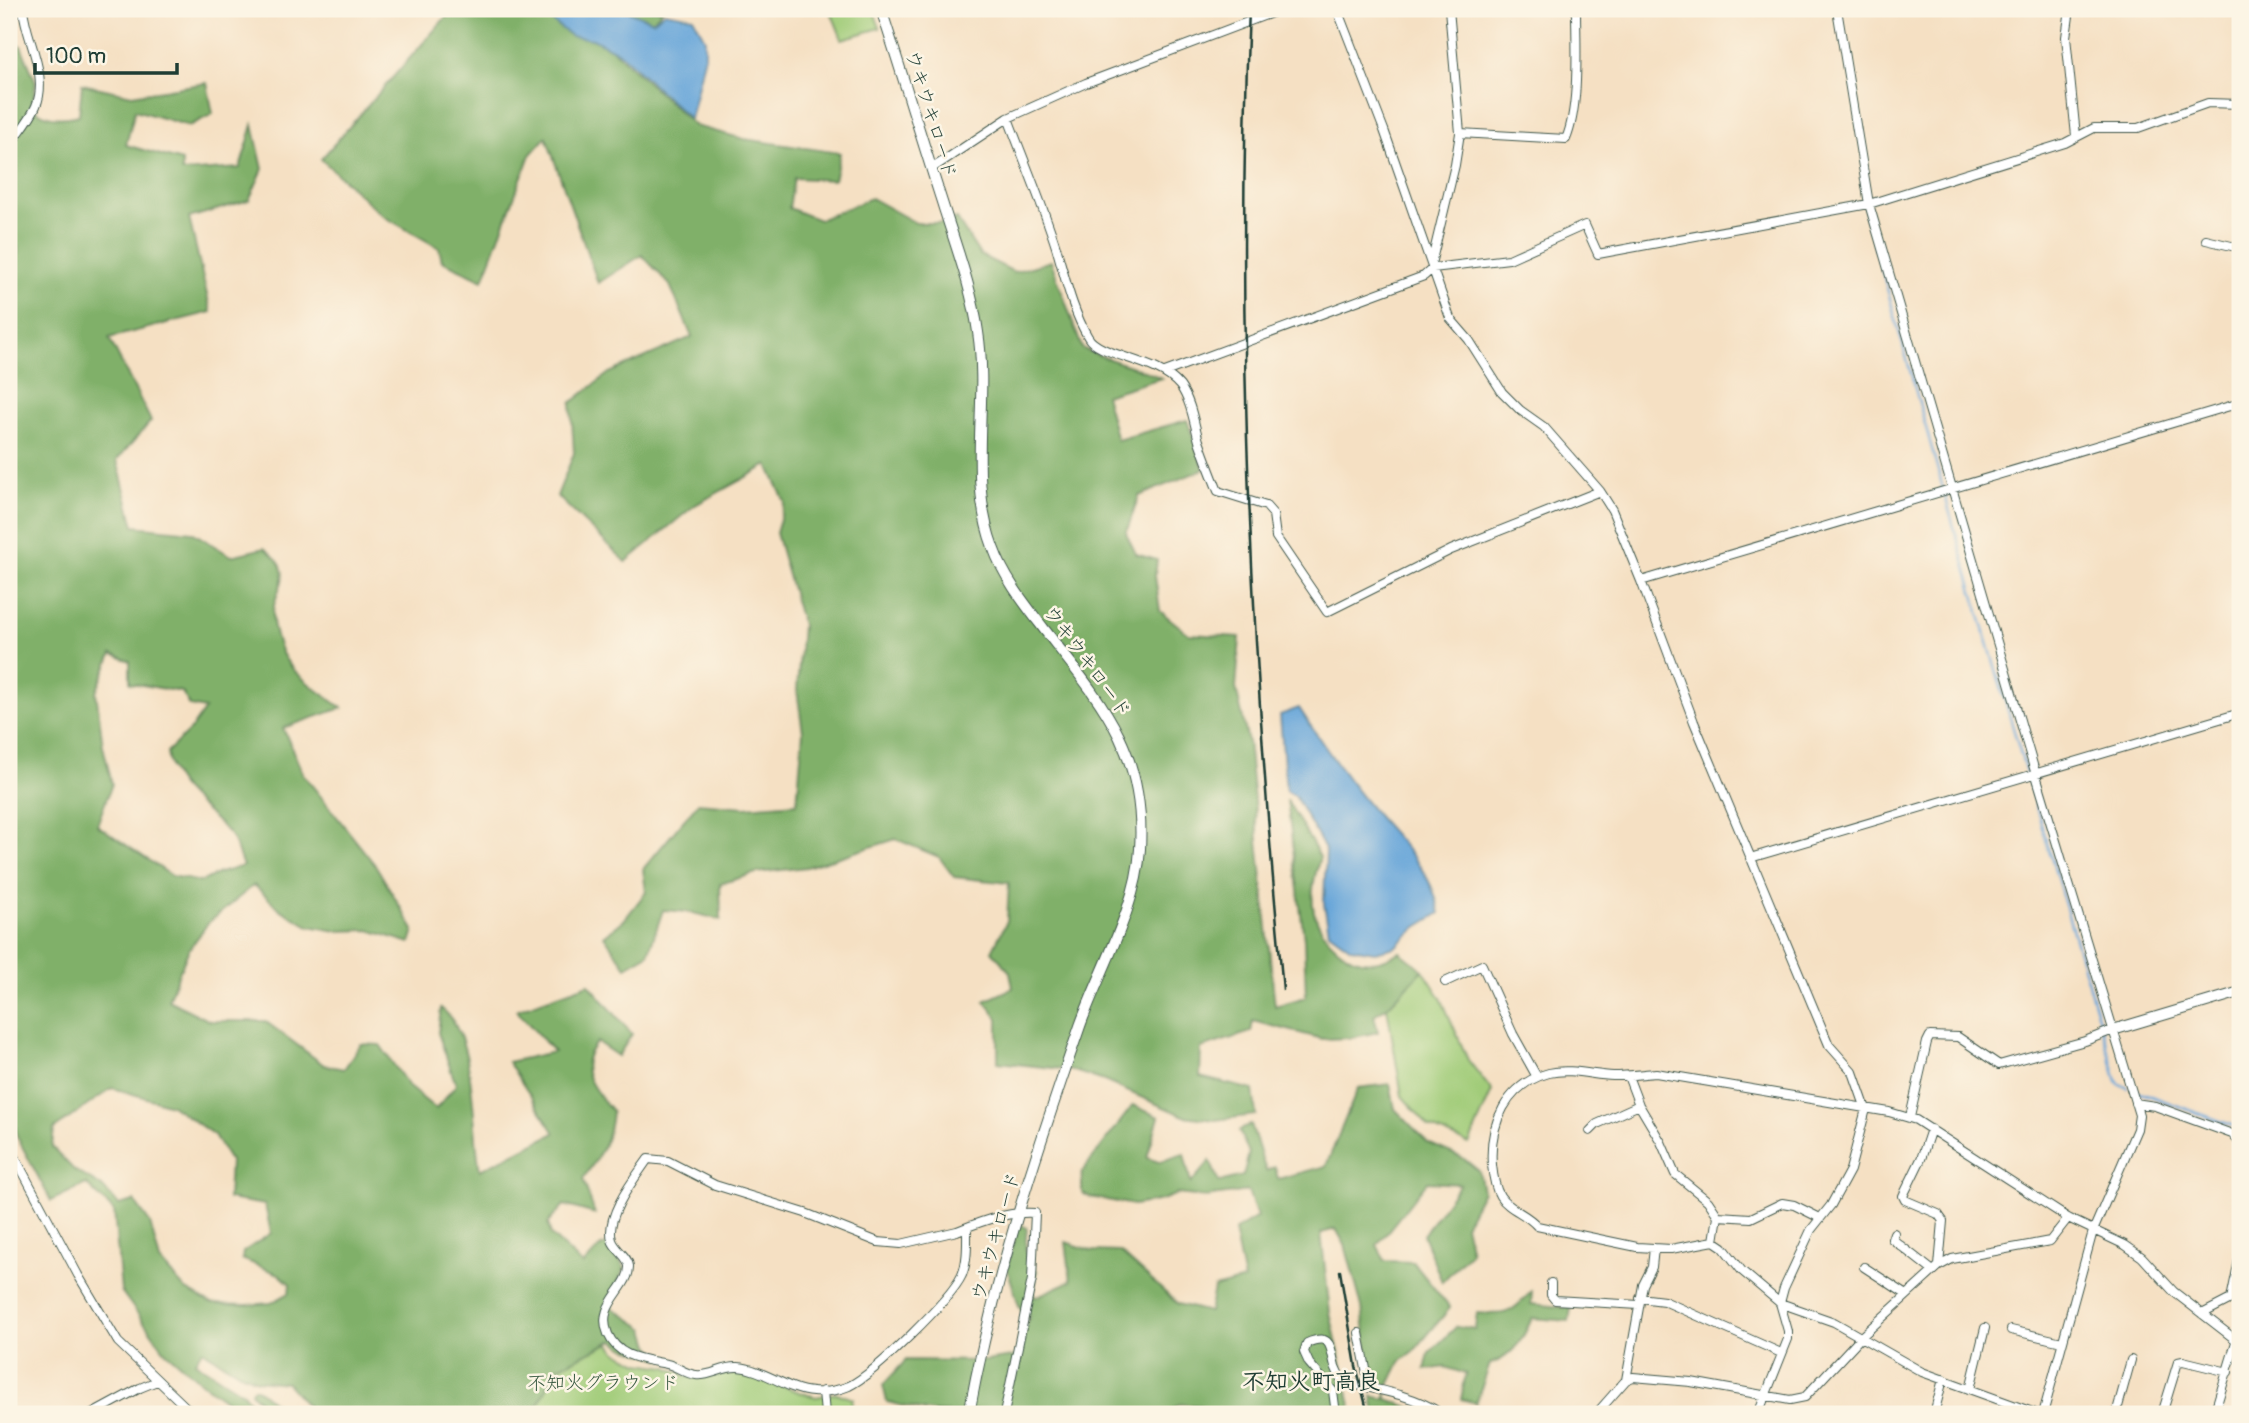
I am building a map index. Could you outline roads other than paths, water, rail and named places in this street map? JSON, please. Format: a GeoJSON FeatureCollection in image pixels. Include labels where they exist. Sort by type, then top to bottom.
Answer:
{"type":"FeatureCollection","features":[{"type":"Feature","properties":{"kind":"street"},"geometry":{"type":"LineString","coordinates":[[9,147],[36,106],[40,88],[39,72],[23,9]]}},
{"type":"Feature","properties":{"kind":"street","name":"ウキウキロード"},"geometry":{"type":"LineString","coordinates":[[881,9],[978,327],[981,367],[980,485],[986,528],[1008,579],[1099,701],[1121,736],[1133,769],[1141,812],[1140,853],[1133,891],[1083,1020],[1018,1212],[995,1294],[968,1414]]}},
{"type":"Feature","properties":{"kind":"street"},"geometry":{"type":"LineString","coordinates":[[931,169],[1008,118],[1086,83],[1282,9]]}},
{"type":"Feature","properties":{"kind":"street"},"geometry":{"type":"LineString","coordinates":[[1337,9],[1450,318],[1469,340],[1502,392],[1520,410],[1544,427],[1600,491],[1612,510],[1693,722],[1829,1045],[1853,1072],[1866,1109],[1850,1170],[1793,1267],[1780,1303],[1788,1339],[1758,1414]]}},
{"type":"Feature","properties":{"kind":"street"},"geometry":{"type":"LineString","coordinates":[[1165,372],[1424,276],[1432,265],[1460,133],[1449,9]]}},
{"type":"Feature","properties":{"kind":"street"},"geometry":{"type":"LineString","coordinates":[[1460,133],[1566,139],[1571,128],[1574,102],[1576,9]]}},
{"type":"Feature","properties":{"kind":"street"},"geometry":{"type":"LineString","coordinates":[[1837,9],[1869,204],[2107,1032],[2134,1098],[2139,1125],[2093,1231],[2040,1414],[1914,1368],[1827,1319],[1780,1303],[1750,1279],[1723,1247],[1714,1241],[1671,1249],[1620,1245],[1537,1226],[1529,1216],[1513,1209],[1500,1197],[1493,1168],[1493,1130],[1502,1107],[1510,1096],[1537,1077],[1552,1072],[1628,1076],[1656,1073],[1910,1117],[2068,1218],[2093,1231],[2125,1245],[2142,1257],[2174,1292],[2238,1342],[2214,1414]]}},
{"type":"Feature","properties":{"kind":"street"},"geometry":{"type":"LineString","coordinates":[[2070,9],[2066,37],[2076,136]]}},
{"type":"Feature","properties":{"kind":"street"},"geometry":{"type":"LineString","coordinates":[[1432,265],[1509,259],[1585,225],[1598,254],[1869,204],[2065,143],[2094,128],[2138,128],[2208,103],[2240,104]]}},
{"type":"Feature","properties":{"kind":"street"},"geometry":{"type":"LineString","coordinates":[[1008,118],[1056,248],[1065,282],[1089,340],[1101,348],[1165,372],[1180,387],[1218,491],[1266,506],[1273,514],[1276,537],[1327,612],[1451,550],[1600,491]]}},
{"type":"Feature","properties":{"kind":"street"},"geometry":{"type":"LineString","coordinates":[[2206,240],[2240,248]]}},
{"type":"Feature","properties":{"kind":"street"},"geometry":{"type":"LineString","coordinates":[[1641,581],[2240,403]]}},
{"type":"Feature","properties":{"kind":"street"},"geometry":{"type":"LineString","coordinates":[[1750,858],[2240,713]]}},
{"type":"Feature","properties":{"kind":"street"},"geometry":{"type":"LineString","coordinates":[[1445,982],[1482,965],[1513,1034],[1537,1077]]}},
{"type":"Feature","properties":{"kind":"street"},"geometry":{"type":"LineString","coordinates":[[1910,1117],[1930,1036],[1958,1037],[1999,1065],[2240,992]]}},
{"type":"Feature","properties":{"kind":"street"},"geometry":{"type":"LineString","coordinates":[[1628,1076],[1639,1105],[1661,1142],[1675,1174],[1708,1201],[1718,1216],[1714,1241]]}},
{"type":"Feature","properties":{"kind":"street"},"geometry":{"type":"LineString","coordinates":[[2134,1098],[2232,1134],[2240,1143]]}},
{"type":"Feature","properties":{"kind":"street"},"geometry":{"type":"LineString","coordinates":[[1590,1131],[1597,1124],[1639,1105]]}},
{"type":"Feature","properties":{"kind":"street"},"geometry":{"type":"LineString","coordinates":[[1931,1129],[1921,1159],[1903,1196],[1905,1200],[1938,1214],[1943,1221],[1936,1269]]}},
{"type":"Feature","properties":{"kind":"street"},"geometry":{"type":"LineString","coordinates":[[9,1146],[78,1275],[118,1342],[193,1414]]}},
{"type":"Feature","properties":{"kind":"street"},"geometry":{"type":"LineString","coordinates":[[967,1228],[968,1247],[962,1275],[939,1305],[897,1349],[849,1386],[814,1392],[795,1388],[738,1367],[696,1375],[667,1364],[638,1359],[608,1336],[606,1314],[629,1267],[612,1241],[612,1226],[626,1192],[648,1160],[668,1161],[715,1185],[805,1213],[878,1242],[901,1244],[1018,1212],[1035,1213],[1032,1279],[1004,1414]]}},
{"type":"Feature","properties":{"kind":"street"},"geometry":{"type":"LineString","coordinates":[[1718,1216],[1751,1218],[1782,1203],[1794,1205],[1820,1218]]}},
{"type":"Feature","properties":{"kind":"street"},"geometry":{"type":"LineString","coordinates":[[1596,1414],[1626,1380],[1633,1377],[1669,1379],[1790,1400],[1805,1397],[1861,1337],[1936,1269],[1952,1259],[2050,1241],[2068,1218]]}},
{"type":"Feature","properties":{"kind":"street"},"geometry":{"type":"LineString","coordinates":[[1894,1233],[1892,1239],[1936,1269]]}},
{"type":"Feature","properties":{"kind":"street"},"geometry":{"type":"LineString","coordinates":[[1626,1380],[1643,1285],[1652,1267],[1654,1248]]}},
{"type":"Feature","properties":{"kind":"street"},"geometry":{"type":"LineString","coordinates":[[2202,1314],[2231,1299],[2240,1255]]}},
{"type":"Feature","properties":{"kind":"street"},"geometry":{"type":"LineString","coordinates":[[1864,1267],[1908,1295]]}},
{"type":"Feature","properties":{"kind":"street"},"geometry":{"type":"LineString","coordinates":[[1551,1283],[1551,1296],[1555,1300],[1664,1301],[1781,1353]]}},
{"type":"Feature","properties":{"kind":"street"},"geometry":{"type":"LineString","coordinates":[[1970,1389],[1985,1328]]}},
{"type":"Feature","properties":{"kind":"street"},"geometry":{"type":"LineString","coordinates":[[2011,1330],[2062,1342]]}},
{"type":"Feature","properties":{"kind":"street"},"geometry":{"type":"LineString","coordinates":[[1359,1333],[1367,1374],[1373,1388]]}},
{"type":"Feature","properties":{"kind":"street"},"geometry":{"type":"LineString","coordinates":[[1336,1414],[1333,1391],[1309,1363],[1304,1352],[1307,1343],[1316,1339],[1325,1341],[1333,1349],[1335,1367],[1342,1382],[1373,1388],[1431,1406],[1442,1414]]}},
{"type":"Feature","properties":{"kind":"street"},"geometry":{"type":"LineString","coordinates":[[2116,1414],[2131,1360]]}},
{"type":"Feature","properties":{"kind":"street"},"geometry":{"type":"LineString","coordinates":[[2162,1414],[2178,1362],[2228,1372]]}},
{"type":"Feature","properties":{"kind":"street"},"geometry":{"type":"LineString","coordinates":[[1934,1414],[1942,1379]]}},
{"type":"Feature","properties":{"kind":"street"},"geometry":{"type":"LineString","coordinates":[[92,1414],[157,1381]]}},
{"type":"Feature","properties":{"kind":"street"},"geometry":{"type":"LineString","coordinates":[[822,1391],[825,1414]]}},
{"type":"Feature","properties":{"kind":"water"},"geometry":{"type":"Polygon","coordinates":[[[537,9],[623,9],[653,21],[665,12],[693,17],[705,39],[705,55],[690,119],[620,53],[593,39],[571,36],[537,9]]]}},
{"type":"Feature","properties":{"kind":"water"},"geometry":{"type":"Polygon","coordinates":[[[1299,708],[1356,789],[1415,859],[1436,898],[1440,913],[1417,927],[1395,947],[1375,952],[1351,948],[1329,932],[1324,904],[1326,851],[1295,796],[1286,791],[1280,715],[1299,708]]]}},
{"type":"Feature","properties":{"kind":"waterway"},"geometry":{"type":"LineString","coordinates":[[1866,213],[1949,510],[2116,1078],[2118,1083],[2128,1088]]}},
{"type":"Feature","properties":{"kind":"waterway"},"geometry":{"type":"LineString","coordinates":[[2134,1090],[2240,1130]]}},
{"type":"Feature","properties":{"kind":"railway"},"geometry":{"type":"LineString","coordinates":[[1249,9],[1244,254],[1249,500],[1263,745],[1283,990]]}},
{"type":"Feature","properties":{"kind":"railway"},"geometry":{"type":"LineString","coordinates":[[1340,1271],[1356,1366],[1368,1414]]}},
{"type":"Feature","properties":{"kind":"railway"},"geometry":{"type":"LineString","coordinates":[[2235,1414],[2240,1399]]}},
{"type":"Feature","properties":{"kind":"district","name":"不知火町高良"},"geometry":{"type":"Point","coordinates":[1311,1381]}},
{"type":"Feature","properties":{"kind":"park label","name":"不知火グラウンド"},"geometry":{"type":"Point","coordinates":[603,1382]}}]}
